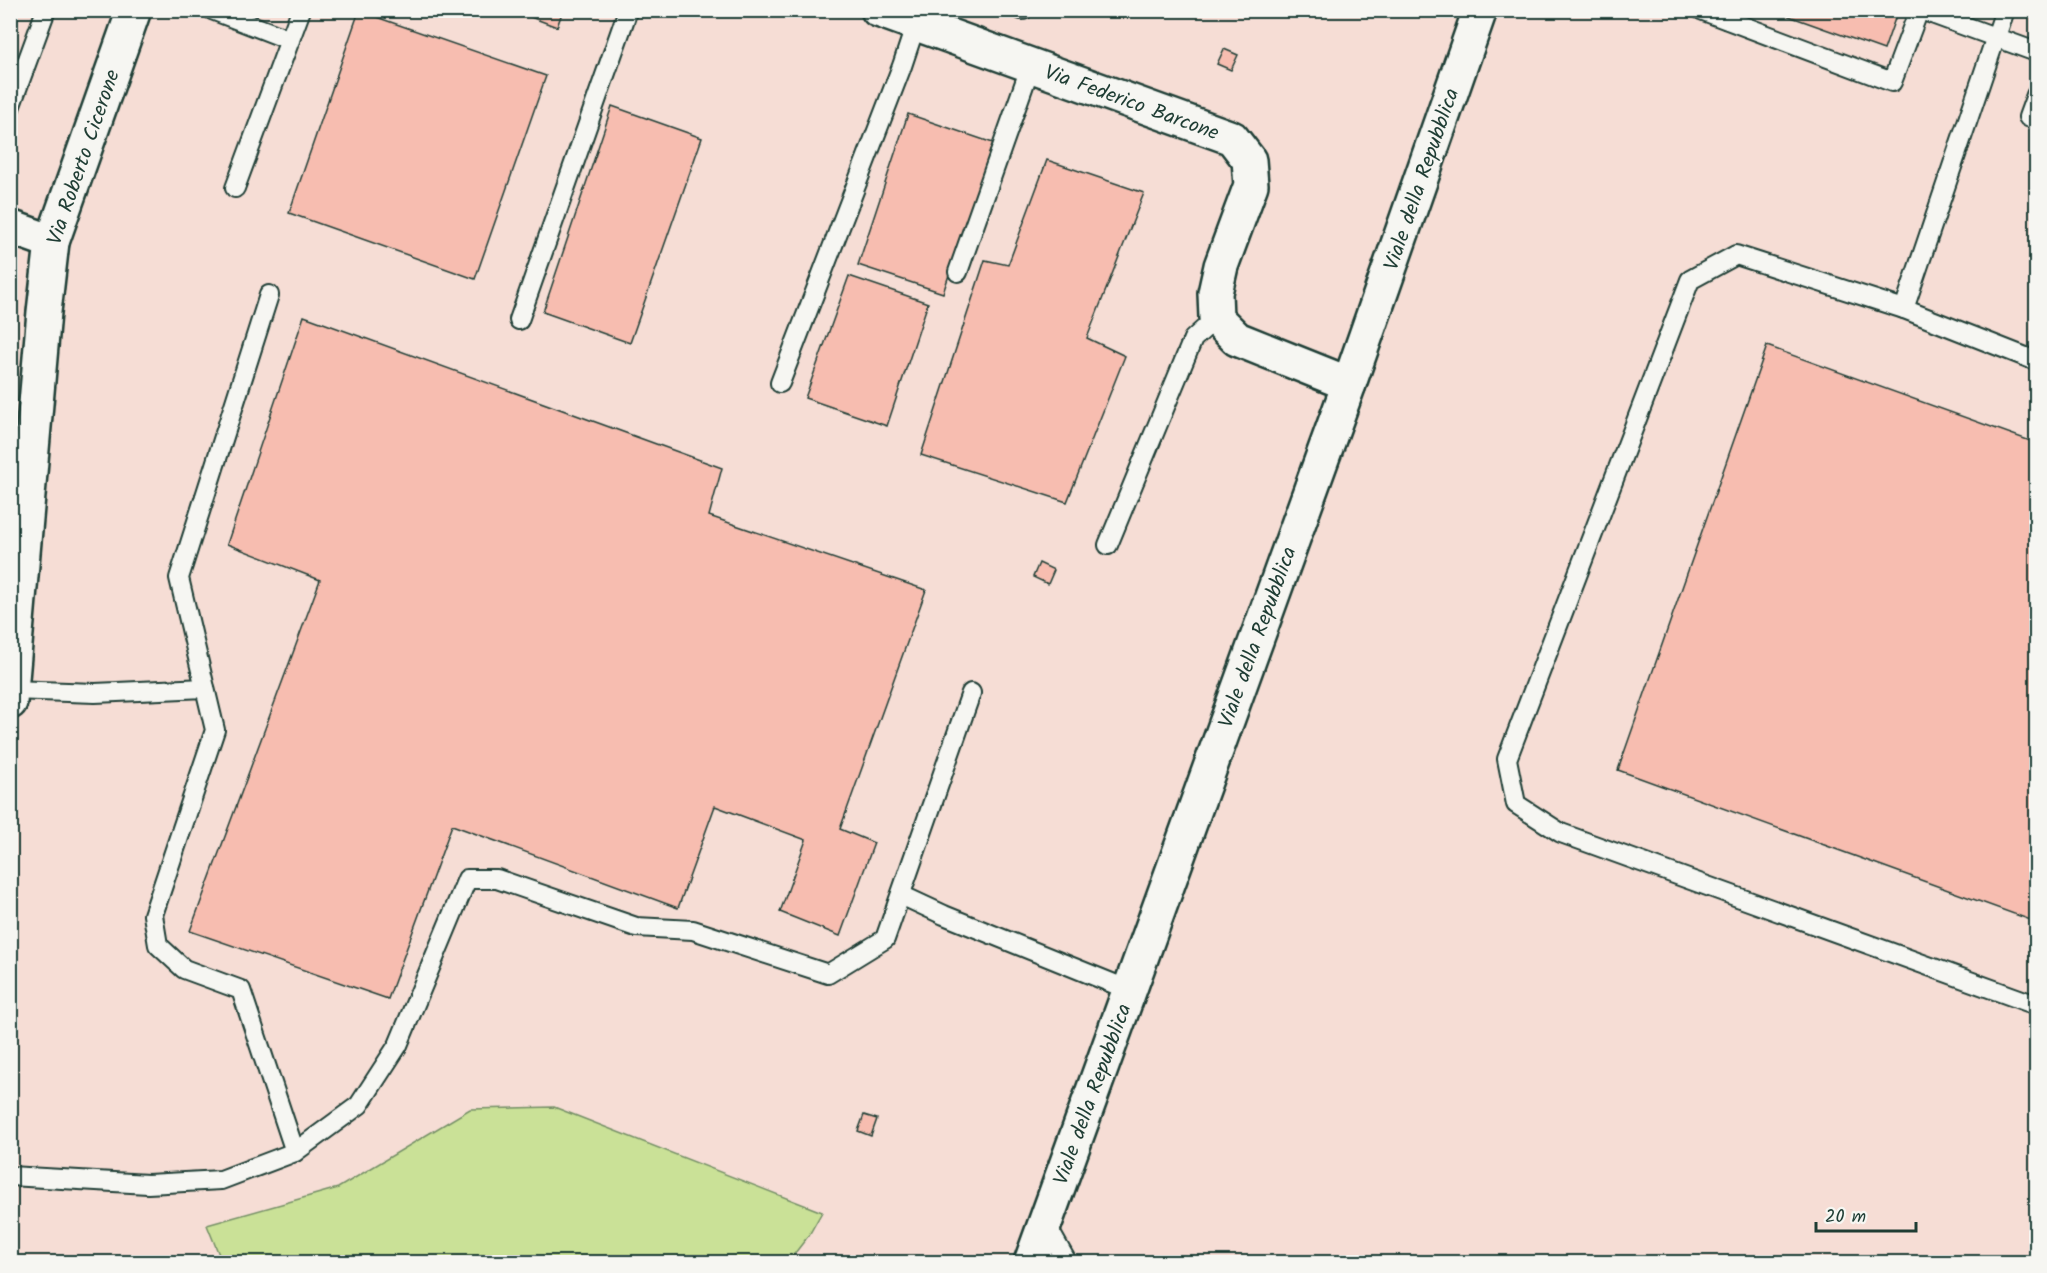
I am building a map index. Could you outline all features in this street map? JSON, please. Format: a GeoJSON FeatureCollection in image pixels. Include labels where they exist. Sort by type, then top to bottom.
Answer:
{"type":"FeatureCollection","features":[{"type":"Feature","properties":{"kind":"street","name":"Via Roberto Cicerone"},"geometry":{"type":"LineString","coordinates":[[11,696],[12,657],[52,242],[134,10]]}},
{"type":"Feature","properties":{"kind":"street","name":"Via Federico Barcone"},"geometry":{"type":"LineString","coordinates":[[878,10],[1232,138],[1249,160],[1251,185],[1221,266],[1215,293],[1216,318]]}},
{"type":"Feature","properties":{"kind":"street","name":"Viale della Repubblica"},"geometry":{"type":"LineString","coordinates":[[1031,1263],[1349,384],[1480,10]]}},
{"type":"Feature","properties":{"kind":"street"},"geometry":{"type":"LineString","coordinates":[[10,227],[52,242]]}},
{"type":"Feature","properties":{"kind":"street"},"geometry":{"type":"LineString","coordinates":[[1216,318],[1237,339],[1349,384]]}},
{"type":"Feature","properties":{"kind":"lane"},"geometry":{"type":"LineString","coordinates":[[10,108],[46,10]]}},
{"type":"Feature","properties":{"kind":"lane"},"geometry":{"type":"LineString","coordinates":[[212,10],[290,40]]}},
{"type":"Feature","properties":{"kind":"lane"},"geometry":{"type":"LineString","coordinates":[[235,188],[301,10]]}},
{"type":"Feature","properties":{"kind":"lane"},"geometry":{"type":"LineString","coordinates":[[519,320],[628,10]]}},
{"type":"Feature","properties":{"kind":"lane"},"geometry":{"type":"LineString","coordinates":[[1701,10],[1892,82],[1920,10],[2037,52]]}},
{"type":"Feature","properties":{"kind":"lane"},"geometry":{"type":"LineString","coordinates":[[1904,309],[2005,10]]}},
{"type":"Feature","properties":{"kind":"lane"},"geometry":{"type":"LineString","coordinates":[[780,383],[916,24]]}},
{"type":"Feature","properties":{"kind":"lane"},"geometry":{"type":"LineString","coordinates":[[958,272],[1030,65]]}},
{"type":"Feature","properties":{"kind":"lane"},"geometry":{"type":"LineString","coordinates":[[2037,95],[2028,117],[2037,120]]}},
{"type":"Feature","properties":{"kind":"lane"},"geometry":{"type":"LineString","coordinates":[[2037,361],[1904,309],[1736,255],[1690,280],[1507,759],[1516,804],[1561,833],[2037,1005]]}},
{"type":"Feature","properties":{"kind":"lane"},"geometry":{"type":"LineString","coordinates":[[269,296],[179,578],[215,730],[153,915],[158,945],[184,969],[242,990],[295,1152]]}},
{"type":"Feature","properties":{"kind":"lane"},"geometry":{"type":"LineString","coordinates":[[1108,545],[1193,339],[1216,318]]}},
{"type":"Feature","properties":{"kind":"lane"},"geometry":{"type":"LineString","coordinates":[[11,696],[205,688]]}},
{"type":"Feature","properties":{"kind":"lane"},"geometry":{"type":"LineString","coordinates":[[10,1176],[148,1184],[221,1180],[295,1152],[358,1105],[398,1045],[467,879],[497,879],[636,927],[693,930],[828,974],[885,939],[971,693]]}},
{"type":"Feature","properties":{"kind":"lane"},"geometry":{"type":"LineString","coordinates":[[901,895],[944,915],[1129,990]]}},
{"type":"Feature","properties":{"kind":"lane"},"geometry":{"type":"LineString","coordinates":[[1045,1223],[1067,1263]]}},
{"type":"Feature","properties":{"kind":"shaded area"},"geometry":{"type":"Polygon","coordinates":[[[11,11],[2036,11],[2036,1262],[11,1262],[11,11]]]}},
{"type":"Feature","properties":{"kind":"green space"},"geometry":{"type":"Polygon","coordinates":[[[554,1107],[822,1212],[809,1235],[788,1262],[222,1262],[207,1225],[338,1188],[470,1109],[554,1107]]]}},
{"type":"Feature","properties":{"kind":"building"},"geometry":{"type":"Polygon","coordinates":[[[512,10],[563,10],[557,27],[512,10]]]}},
{"type":"Feature","properties":{"kind":"building"},"geometry":{"type":"Polygon","coordinates":[[[1772,10],[1898,10],[1884,50],[1772,10]]]}},
{"type":"Feature","properties":{"kind":"building"},"geometry":{"type":"Polygon","coordinates":[[[359,11],[546,76],[475,279],[289,213],[359,11]]]}},
{"type":"Feature","properties":{"kind":"building"},"geometry":{"type":"Polygon","coordinates":[[[1224,49],[1238,55],[1231,70],[1217,64],[1224,49]]]}},
{"type":"Feature","properties":{"kind":"building"},"geometry":{"type":"Polygon","coordinates":[[[612,106],[702,138],[630,343],[543,312],[612,106]]]}},
{"type":"Feature","properties":{"kind":"building"},"geometry":{"type":"Polygon","coordinates":[[[908,114],[993,143],[943,293],[858,265],[908,114]]]}},
{"type":"Feature","properties":{"kind":"building"},"geometry":{"type":"Polygon","coordinates":[[[1047,160],[1144,193],[1087,338],[1125,356],[1067,502],[921,455],[985,260],[1008,265],[1047,160]]]}},
{"type":"Feature","properties":{"kind":"building"},"geometry":{"type":"Polygon","coordinates":[[[849,276],[928,303],[887,426],[805,398],[849,276]]]}},
{"type":"Feature","properties":{"kind":"building"},"geometry":{"type":"Polygon","coordinates":[[[304,316],[722,468],[709,516],[926,590],[840,829],[874,843],[840,936],[780,912],[806,840],[715,806],[678,908],[452,825],[388,999],[190,931],[320,580],[227,544],[304,316]]]}},
{"type":"Feature","properties":{"kind":"building"},"geometry":{"type":"Polygon","coordinates":[[[1767,346],[2036,443],[2036,922],[1618,770],[1767,346]]]}},
{"type":"Feature","properties":{"kind":"building"},"geometry":{"type":"Polygon","coordinates":[[[1039,563],[1054,570],[1048,584],[1033,577],[1039,563]]]}},
{"type":"Feature","properties":{"kind":"building"},"geometry":{"type":"Polygon","coordinates":[[[864,1115],[877,1119],[871,1136],[858,1131],[864,1115]]]}}]}
